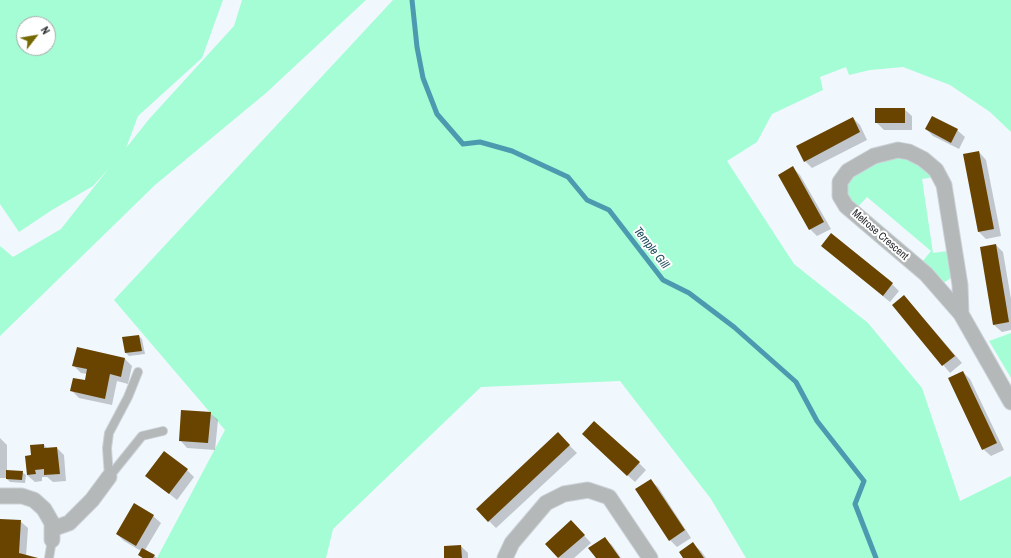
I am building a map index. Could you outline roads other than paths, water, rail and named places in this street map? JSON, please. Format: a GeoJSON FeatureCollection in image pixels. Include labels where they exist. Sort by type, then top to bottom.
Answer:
{"type":"FeatureCollection","features":[{"type":"Feature","properties":{"kind":"street","name":"Melrose Crescent"},"geometry":{"type":"LineString","coordinates":[[961,314],[960,285],[944,185],[936,170],[923,159],[909,152],[898,150],[874,156],[848,171],[840,182],[840,196],[846,206],[926,274],[961,314],[1011,402]]}},
{"type":"Feature","properties":{"kind":"street"},"geometry":{"type":"LineString","coordinates":[[52,534],[69,524],[92,500],[109,477]]}},
{"type":"Feature","properties":{"kind":"street"},"geometry":{"type":"LineString","coordinates":[[505,558],[512,542],[546,504],[564,494],[588,490],[609,497],[650,558]]}},
{"type":"Feature","properties":{"kind":"street"},"geometry":{"type":"LineString","coordinates":[[0,496],[22,496],[34,500],[44,509],[52,523],[52,534]]}},
{"type":"Feature","properties":{"kind":"lane"},"geometry":{"type":"LineString","coordinates":[[109,477],[107,448],[109,433],[128,397],[138,372]]}},
{"type":"Feature","properties":{"kind":"lane"},"geometry":{"type":"LineString","coordinates":[[109,477],[142,436],[163,431]]}},
{"type":"Feature","properties":{"kind":"lane"},"geometry":{"type":"LineString","coordinates":[[49,558],[52,534]]}},
{"type":"Feature","properties":{"kind":"waterway","name":"Temple Gill"},"geometry":{"type":"LineString","coordinates":[[412,0],[417,47],[423,78],[437,114],[463,144],[480,142],[512,151],[568,177],[587,200],[609,210],[663,280],[689,293],[734,327],[796,382],[817,421],[864,481],[855,504],[876,558]]}}]}
